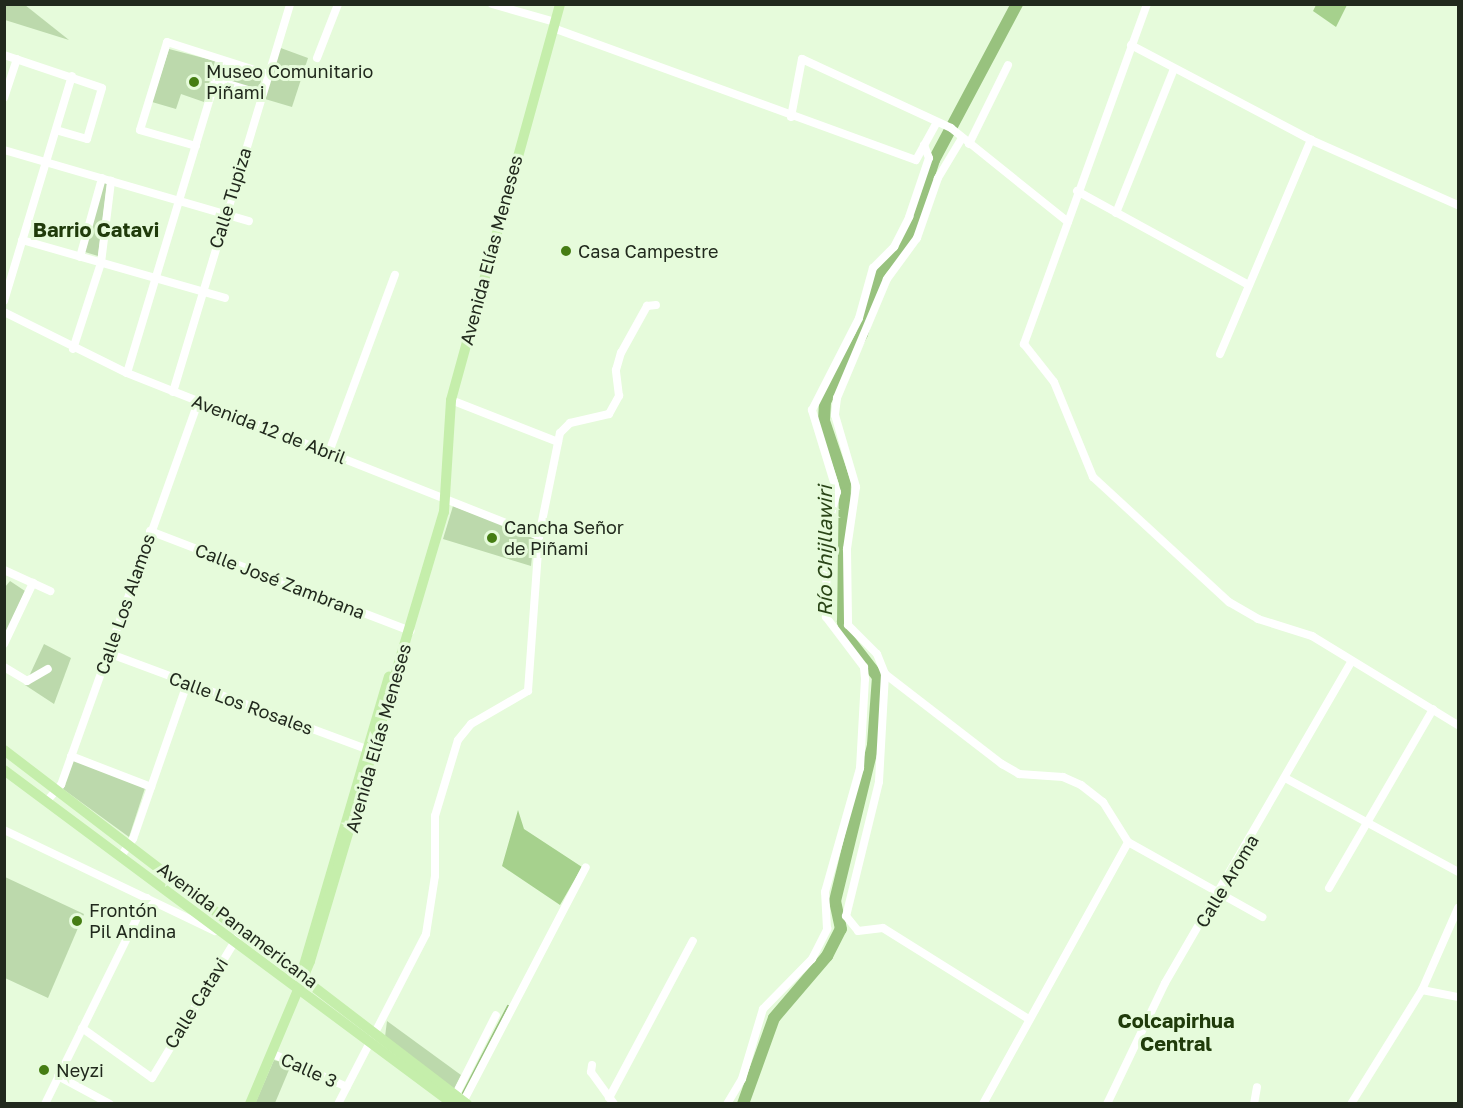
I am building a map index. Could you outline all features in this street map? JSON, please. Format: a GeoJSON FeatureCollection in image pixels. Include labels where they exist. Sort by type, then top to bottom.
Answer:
{"type":"FeatureCollection","features":[{"type":"Feature","properties":{"kind":"main road","name":"Avenida Elías Meneses"},"geometry":{"type":"LineString","coordinates":[[250,1104],[302,974],[407,630],[444,499],[451,400],[560,4]]}},
{"type":"Feature","properties":{"kind":"main road","name":"Avenida Panamericana"},"geometry":{"type":"LineString","coordinates":[[4,750],[378,1030],[458,1102]]}},
{"type":"Feature","properties":{"kind":"main road","name":"Avenida Panamericana"},"geometry":{"type":"LineString","coordinates":[[4,770],[372,1042],[458,1102]]}},
{"type":"Feature","properties":{"kind":"street","name":"Calle Tupiza"},"geometry":{"type":"LineString","coordinates":[[173,392],[267,74],[290,4]]}},
{"type":"Feature","properties":{"kind":"street"},"geometry":{"type":"LineString","coordinates":[[317,58],[339,4]]}},
{"type":"Feature","properties":{"kind":"street"},"geometry":{"type":"LineString","coordinates":[[492,4],[554,25],[791,117],[916,160],[937,122]]}},
{"type":"Feature","properties":{"kind":"street"},"geometry":{"type":"LineString","coordinates":[[1147,4],[1077,191],[1024,344],[1054,382],[1093,477],[1229,602],[1258,619],[1312,636],[1458,725]]}},
{"type":"Feature","properties":{"kind":"street"},"geometry":{"type":"LineString","coordinates":[[196,146],[140,130],[167,42],[267,74]]}},
{"type":"Feature","properties":{"kind":"street"},"geometry":{"type":"LineString","coordinates":[[1131,45],[1311,140],[1458,206]]}},
{"type":"Feature","properties":{"kind":"street"},"geometry":{"type":"LineString","coordinates":[[4,55],[102,88],[87,140],[56,130]]}},
{"type":"Feature","properties":{"kind":"street"},"geometry":{"type":"LineString","coordinates":[[4,98],[17,59]]}},
{"type":"Feature","properties":{"kind":"street"},"geometry":{"type":"LineString","coordinates":[[791,117],[802,59],[937,122],[960,136],[1068,222]]}},
{"type":"Feature","properties":{"kind":"street"},"geometry":{"type":"LineString","coordinates":[[127,373],[221,61]]}},
{"type":"Feature","properties":{"kind":"street"},"geometry":{"type":"LineString","coordinates":[[1008,65],[960,136],[938,178],[917,238],[887,279],[844,379],[835,415],[856,487],[847,549],[848,625],[877,654],[885,674],[879,782],[846,916],[849,924],[867,933],[883,928],[1027,1018]]}},
{"type":"Feature","properties":{"kind":"street"},"geometry":{"type":"LineString","coordinates":[[1116,213],[1174,69]]}},
{"type":"Feature","properties":{"kind":"street"},"geometry":{"type":"LineString","coordinates":[[4,301],[72,76]]}},
{"type":"Feature","properties":{"kind":"street"},"geometry":{"type":"LineString","coordinates":[[215,80],[261,94]]}},
{"type":"Feature","properties":{"kind":"street"},"geometry":{"type":"LineString","coordinates":[[1220,354],[1311,140]]}},
{"type":"Feature","properties":{"kind":"street"},"geometry":{"type":"LineString","coordinates":[[727,1104],[742,1079],[763,1009],[806,967],[827,929],[825,892],[860,768],[865,679],[864,667],[826,617],[827,529],[837,492],[812,410],[859,318],[873,268],[894,247],[909,217],[929,158],[924,145]]}},
{"type":"Feature","properties":{"kind":"street"},"geometry":{"type":"LineString","coordinates":[[4,150],[249,221]]}},
{"type":"Feature","properties":{"kind":"street"},"geometry":{"type":"LineString","coordinates":[[80,257],[102,178]]}},
{"type":"Feature","properties":{"kind":"street"},"geometry":{"type":"LineString","coordinates":[[73,350],[101,263],[111,181]]}},
{"type":"Feature","properties":{"kind":"street"},"geometry":{"type":"LineString","coordinates":[[1077,191],[1250,285]]}},
{"type":"Feature","properties":{"kind":"street"},"geometry":{"type":"LineString","coordinates":[[22,240],[225,298]]}},
{"type":"Feature","properties":{"kind":"street"},"geometry":{"type":"LineString","coordinates":[[329,452],[395,275]]}},
{"type":"Feature","properties":{"kind":"street"},"geometry":{"type":"LineString","coordinates":[[338,1104],[426,934],[435,876],[435,816],[458,741],[471,724],[528,692],[539,536],[558,442],[570,423],[609,414],[620,396],[616,370],[621,353],[647,306],[656,305]]}},
{"type":"Feature","properties":{"kind":"street","name":"Avenida 12 de Abril"},"geometry":{"type":"LineString","coordinates":[[4,312],[73,350],[127,373],[539,536]]}},
{"type":"Feature","properties":{"kind":"street"},"geometry":{"type":"LineString","coordinates":[[451,400],[558,442]]}},
{"type":"Feature","properties":{"kind":"street","name":"Calle Los Alamos"},"geometry":{"type":"LineString","coordinates":[[46,802],[56,790],[71,756],[198,402]]}},
{"type":"Feature","properties":{"kind":"street","name":"Calle José Zambrana"},"geometry":{"type":"LineString","coordinates":[[150,531],[407,630]]}},
{"type":"Feature","properties":{"kind":"street"},"geometry":{"type":"LineString","coordinates":[[6,573],[50,591]]}},
{"type":"Feature","properties":{"kind":"street"},"geometry":{"type":"LineString","coordinates":[[4,644],[33,583]]}},
{"type":"Feature","properties":{"kind":"street","name":"Calle Los Rosales"},"geometry":{"type":"LineString","coordinates":[[108,653],[371,750]]}},
{"type":"Feature","properties":{"kind":"street","name":"Calle Aroma"},"geometry":{"type":"LineString","coordinates":[[1107,1104],[1165,983],[1287,779],[1352,661]]}},
{"type":"Feature","properties":{"kind":"street"},"geometry":{"type":"LineString","coordinates":[[4,667],[27,681],[48,669]]}},
{"type":"Feature","properties":{"kind":"street"},"geometry":{"type":"LineString","coordinates":[[885,674],[1019,774],[1063,777],[1081,785],[1103,802],[1128,842],[1219,896],[1262,916]]}},
{"type":"Feature","properties":{"kind":"street"},"geometry":{"type":"LineString","coordinates":[[121,856],[130,844],[152,787],[187,684]]}},
{"type":"Feature","properties":{"kind":"street"},"geometry":{"type":"LineString","coordinates":[[1329,888],[1364,823],[1433,709]]}},
{"type":"Feature","properties":{"kind":"street"},"geometry":{"type":"LineString","coordinates":[[71,756],[152,787]]}},
{"type":"Feature","properties":{"kind":"street"},"geometry":{"type":"LineString","coordinates":[[1287,779],[1364,823],[1458,872]]}},
{"type":"Feature","properties":{"kind":"street"},"geometry":{"type":"LineString","coordinates":[[4,830],[235,940]]}},
{"type":"Feature","properties":{"kind":"street"},"geometry":{"type":"LineString","coordinates":[[983,1104],[1027,1018],[1128,842]]}},
{"type":"Feature","properties":{"kind":"street"},"geometry":{"type":"LineString","coordinates":[[458,1102],[586,867]]}},
{"type":"Feature","properties":{"kind":"street"},"geometry":{"type":"LineString","coordinates":[[45,1104],[147,898]]}},
{"type":"Feature","properties":{"kind":"street"},"geometry":{"type":"LineString","coordinates":[[1351,1104],[1422,990],[1458,908]]}},
{"type":"Feature","properties":{"kind":"street","name":"Calle Catavi"},"geometry":{"type":"LineString","coordinates":[[82,1028],[152,1078],[243,928]]}},
{"type":"Feature","properties":{"kind":"street"},"geometry":{"type":"LineString","coordinates":[[611,1101],[693,940]]}},
{"type":"Feature","properties":{"kind":"street"},"geometry":{"type":"LineString","coordinates":[[1422,990],[1458,997]]}},
{"type":"Feature","properties":{"kind":"street"},"geometry":{"type":"LineString","coordinates":[[458,1102],[496,1016]]}},
{"type":"Feature","properties":{"kind":"street","name":"Calle 3"},"geometry":{"type":"LineString","coordinates":[[272,1053],[347,1087]]}},
{"type":"Feature","properties":{"kind":"street"},"geometry":{"type":"LineString","coordinates":[[592,1065],[611,1101]]}},
{"type":"Feature","properties":{"kind":"street"},"geometry":{"type":"LineString","coordinates":[[58,1076],[110,1104]]}},
{"type":"Feature","properties":{"kind":"street"},"geometry":{"type":"LineString","coordinates":[[1254,1104],[1257,1087]]}},
{"type":"Feature","properties":{"kind":"green space"},"geometry":{"type":"Polygon","coordinates":[[[1316,4],[1347,5],[1336,27],[1313,11],[1316,4]]]}},
{"type":"Feature","properties":{"kind":"green space"},"geometry":{"type":"Polygon","coordinates":[[[4,5],[25,5],[69,40],[5,20],[4,5]]]}},
{"type":"Feature","properties":{"kind":"green space"},"geometry":{"type":"Polygon","coordinates":[[[278,47],[308,58],[292,107],[265,99],[278,47]]]}},
{"type":"Feature","properties":{"kind":"green space"},"geometry":{"type":"Polygon","coordinates":[[[169,49],[215,61],[204,102],[181,94],[176,109],[152,102],[169,49]]]}},
{"type":"Feature","properties":{"kind":"green space"},"geometry":{"type":"Polygon","coordinates":[[[225,65],[262,76],[259,89],[221,80],[225,65]]]}},
{"type":"Feature","properties":{"kind":"green space"},"geometry":{"type":"Polygon","coordinates":[[[104,182],[107,184],[98,256],[85,252],[104,182]]]}},
{"type":"Feature","properties":{"kind":"green space"},"geometry":{"type":"Polygon","coordinates":[[[453,506],[534,537],[531,566],[443,539],[453,506]]]}},
{"type":"Feature","properties":{"kind":"green space"},"geometry":{"type":"Polygon","coordinates":[[[10,581],[25,591],[5,635],[5,587],[10,581]]]}},
{"type":"Feature","properties":{"kind":"green space"},"geometry":{"type":"Polygon","coordinates":[[[44,644],[71,658],[54,704],[25,685],[44,644]]]}},
{"type":"Feature","properties":{"kind":"green space"},"geometry":{"type":"Polygon","coordinates":[[[73,760],[145,788],[129,837],[63,789],[73,760]]]}},
{"type":"Feature","properties":{"kind":"green space"},"geometry":{"type":"Polygon","coordinates":[[[518,810],[524,829],[582,867],[560,905],[502,866],[518,810]]]}},
{"type":"Feature","properties":{"kind":"green space"},"geometry":{"type":"Polygon","coordinates":[[[5,877],[84,914],[48,998],[5,978],[5,877]]]}},
{"type":"Feature","properties":{"kind":"green space"},"geometry":{"type":"Polygon","coordinates":[[[387,1021],[461,1075],[454,1089],[385,1037],[387,1021]]]}},
{"type":"Feature","properties":{"kind":"green space"},"geometry":{"type":"Polygon","coordinates":[[[274,1060],[291,1065],[275,1103],[255,1104],[274,1060]]]}},
{"type":"Feature","properties":{"kind":"waterway","name":"Río Chijllawiri"},"geometry":{"type":"LineString","coordinates":[[743,1104],[774,1018],[827,956],[841,929],[835,901],[873,745],[878,677],[847,637],[843,622],[845,483],[824,421],[825,402],[862,334],[880,271],[908,240],[934,160],[1017,4]]}},
{"type":"Feature","properties":{"kind":"waterway"},"geometry":{"type":"LineString","coordinates":[[463,1093],[508,1006]]}},
{"type":"Feature","properties":{"kind":"place","name":"Museo Comunitario Piñami"},"geometry":{"type":"Point","coordinates":[194,82]}},
{"type":"Feature","properties":{"kind":"place","name":"Casa Campestre"},"geometry":{"type":"Point","coordinates":[566,251]}},
{"type":"Feature","properties":{"kind":"place","name":"Cancha Señor de Piñami"},"geometry":{"type":"Point","coordinates":[492,538]}},
{"type":"Feature","properties":{"kind":"place","name":"Frontón Pil Andina"},"geometry":{"type":"Point","coordinates":[77,921]}},
{"type":"Feature","properties":{"kind":"place","name":"Neyzi"},"geometry":{"type":"Point","coordinates":[44,1070]}},
{"type":"Feature","properties":{"kind":"district","name":"Barrio Catavi"},"geometry":{"type":"Point","coordinates":[96,229]}},
{"type":"Feature","properties":{"kind":"district","name":"Colcapirhua Central"},"geometry":{"type":"Point","coordinates":[1176,1032]}}]}
